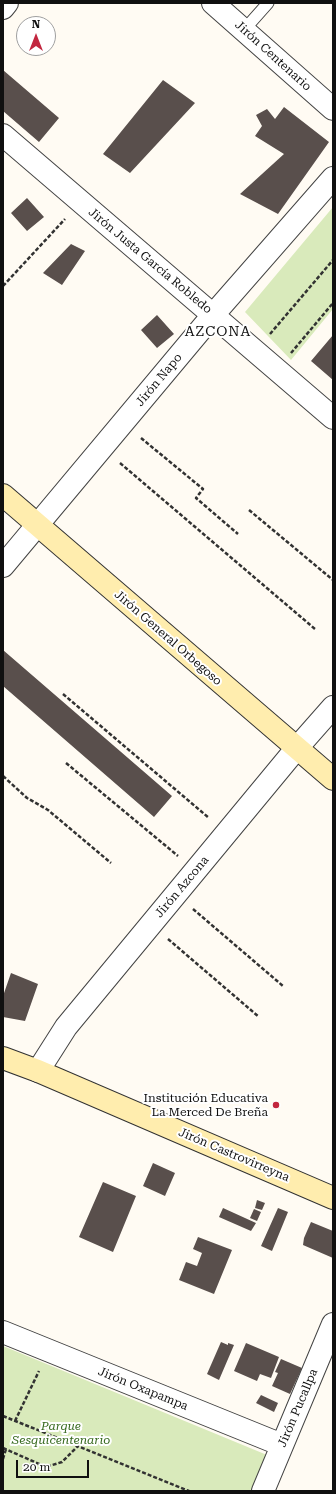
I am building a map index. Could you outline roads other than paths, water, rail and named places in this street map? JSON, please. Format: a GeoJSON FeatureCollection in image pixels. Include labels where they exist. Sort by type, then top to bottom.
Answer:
{"type":"FeatureCollection","features":[{"type":"Feature","properties":{"kind":"street"},"geometry":{"type":"LineString","coordinates":[[3,8],[7,3]]}},
{"type":"Feature","properties":{"kind":"street","name":"Jirón Centenario"},"geometry":{"type":"LineString","coordinates":[[213,3],[333,109]]}},
{"type":"Feature","properties":{"kind":"street","name":"Jirón Justa García Robledo"},"geometry":{"type":"LineString","coordinates":[[3,136],[333,418]]}},
{"type":"Feature","properties":{"kind":"street","name":"Jirón Napo"},"geometry":{"type":"LineString","coordinates":[[3,566],[213,314],[333,178]]}},
{"type":"Feature","properties":{"kind":"street","name":"Jirón General Orbegoso"},"geometry":{"type":"LineString","coordinates":[[3,495],[296,749],[333,779]]}},
{"type":"Feature","properties":{"kind":"street","name":"Jirón Azcona"},"geometry":{"type":"LineString","coordinates":[[38,1071],[66,1027],[296,749],[333,708]]}},
{"type":"Feature","properties":{"kind":"street","name":"Jirón Castrovirreyna"},"geometry":{"type":"LineString","coordinates":[[3,1058],[38,1071],[333,1198]]}},
{"type":"Feature","properties":{"kind":"street","name":"Jirón Pucallpa"},"geometry":{"type":"LineString","coordinates":[[264,1491],[333,1324]]}},
{"type":"Feature","properties":{"kind":"street","name":"Jirón Oxapampa"},"geometry":{"type":"LineString","coordinates":[[3,1332],[282,1445]]}},
{"type":"Feature","properties":{"kind":"lane"},"geometry":{"type":"LineString","coordinates":[[244,30],[268,3]]}},
{"type":"Feature","properties":{"kind":"place","name":"Institución Educativa La Merced De Breña"},"geometry":{"type":"Point","coordinates":[276,1105]}},
{"type":"Feature","properties":{"kind":"district","name":"AZCONA"},"geometry":{"type":"Point","coordinates":[218,332]}},
{"type":"Feature","properties":{"kind":"park label","name":"Parque Sesquicentenario"},"geometry":{"type":"Point","coordinates":[61,1433]}}]}
